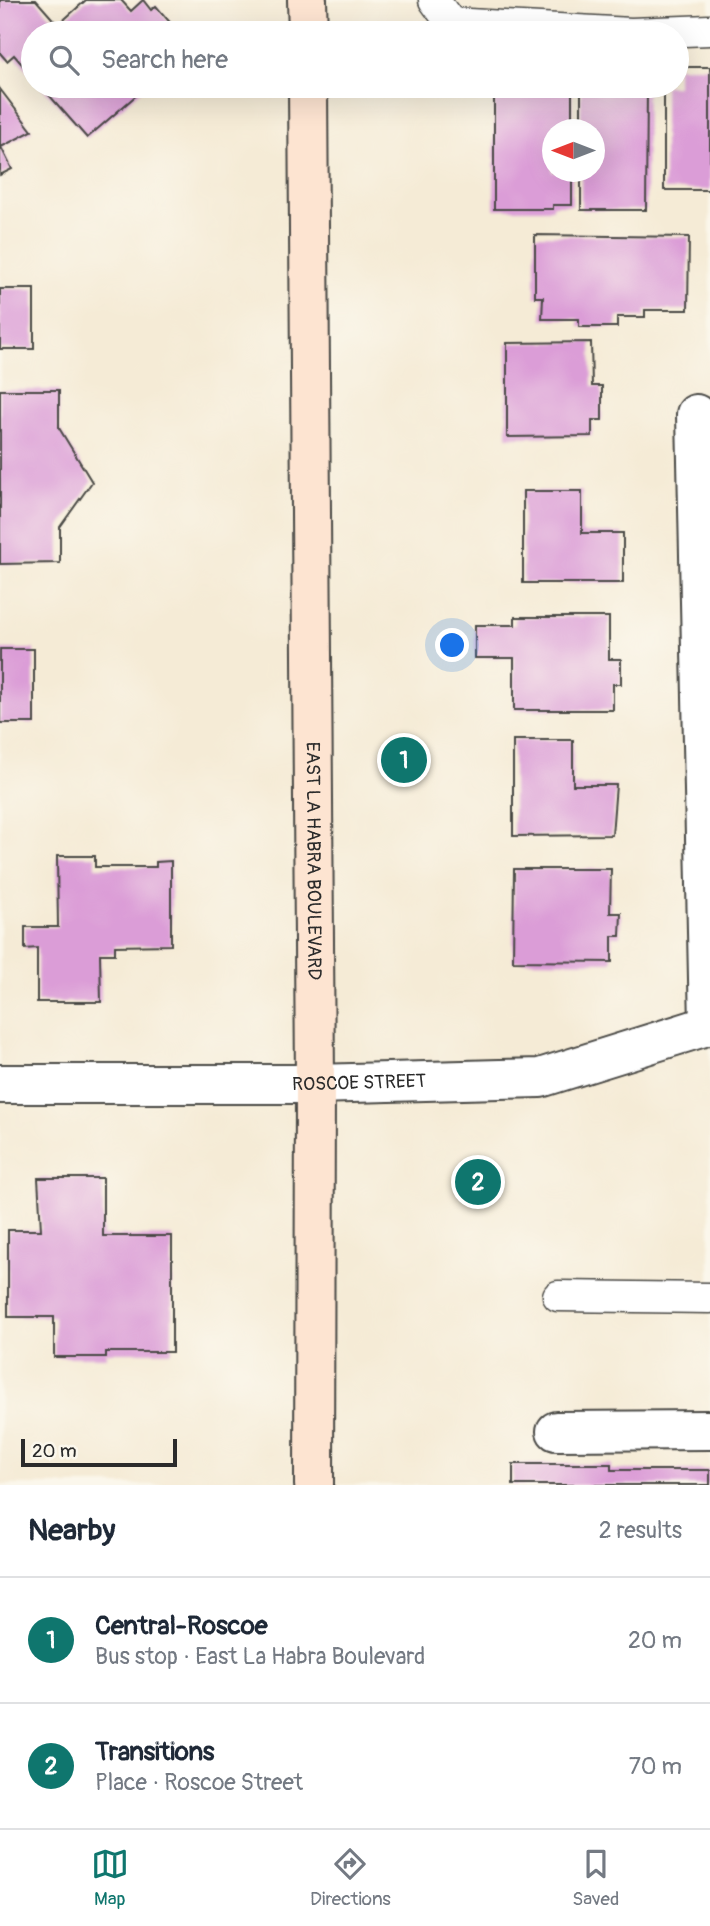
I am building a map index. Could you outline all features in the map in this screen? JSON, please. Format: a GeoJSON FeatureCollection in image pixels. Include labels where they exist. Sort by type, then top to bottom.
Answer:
{"type":"FeatureCollection","features":[{"type":"Feature","properties":{"kind":"main road"},"geometry":{"type":"LineString","coordinates":[[307,0],[307,21]]}},
{"type":"Feature","properties":{"kind":"main road","name":"EAST LA HABRA BOULEVARD"},"geometry":{"type":"LineString","coordinates":[[308,98],[315,1084],[314,1485]]}},
{"type":"Feature","properties":{"kind":"street"},"geometry":{"type":"LineString","coordinates":[[696,414],[710,1025]]}},
{"type":"Feature","properties":{"kind":"street","name":"ROSCOE STREET"},"geometry":{"type":"LineString","coordinates":[[0,1084],[315,1084],[540,1078],[710,1025]]}},
{"type":"Feature","properties":{"kind":"street"},"geometry":{"type":"LineString","coordinates":[[556,1431],[710,1430]]}},
{"type":"Feature","properties":{"kind":"lane"},"geometry":{"type":"LineString","coordinates":[[434,0],[450,21]]}},
{"type":"Feature","properties":{"kind":"lane"},"geometry":{"type":"LineString","coordinates":[[689,31],[710,30]]}},
{"type":"Feature","properties":{"kind":"lane"},"geometry":{"type":"LineString","coordinates":[[558,1296],[710,1298]]}},
{"type":"Feature","properties":{"kind":"building"},"geometry":{"type":"Polygon","coordinates":[[[0,0],[36,0],[54,21],[21,21],[21,63],[14,55],[7,61],[0,53],[0,0]]]}},
{"type":"Feature","properties":{"kind":"building"},"geometry":{"type":"Polygon","coordinates":[[[86,0],[121,0],[131,11],[143,0],[151,10],[156,6],[169,21],[62,21],[86,0]]]}},
{"type":"Feature","properties":{"kind":"building"},"geometry":{"type":"Polygon","coordinates":[[[689,67],[710,67],[710,190],[664,190],[664,98],[689,98],[689,67]]]}},
{"type":"Feature","properties":{"kind":"building"},"geometry":{"type":"Polygon","coordinates":[[[0,89],[32,131],[1,147],[12,169],[0,175],[0,89]]]}},
{"type":"Feature","properties":{"kind":"building"},"geometry":{"type":"Polygon","coordinates":[[[52,98],[133,98],[87,138],[52,98]]]}},
{"type":"Feature","properties":{"kind":"building"},"geometry":{"type":"Polygon","coordinates":[[[494,98],[572,98],[572,119],[542,119],[542,182],[572,182],[572,205],[553,205],[553,209],[494,209],[494,98]]]}},
{"type":"Feature","properties":{"kind":"building"},"geometry":{"type":"Polygon","coordinates":[[[581,98],[647,98],[646,210],[581,210],[581,182],[605,182],[605,119],[581,119],[581,98]]]}},
{"type":"Feature","properties":{"kind":"building"},"geometry":{"type":"Polygon","coordinates":[[[535,235],[689,237],[688,310],[645,310],[645,317],[617,317],[617,327],[579,327],[579,319],[542,319],[543,297],[535,297],[535,235]]]}},
{"type":"Feature","properties":{"kind":"building"},"geometry":{"type":"Polygon","coordinates":[[[0,289],[34,289],[34,349],[0,349],[0,289]]]}},
{"type":"Feature","properties":{"kind":"building"},"geometry":{"type":"Polygon","coordinates":[[[591,342],[592,386],[602,386],[602,420],[592,420],[592,436],[507,437],[507,343],[591,342]]]}},
{"type":"Feature","properties":{"kind":"building"},"geometry":{"type":"Polygon","coordinates":[[[0,390],[59,390],[59,428],[92,482],[60,527],[60,563],[0,564],[0,390]]]}},
{"type":"Feature","properties":{"kind":"building"},"geometry":{"type":"Polygon","coordinates":[[[523,491],[582,491],[582,533],[623,533],[623,583],[523,583],[523,491]]]}},
{"type":"Feature","properties":{"kind":"building"},"geometry":{"type":"Polygon","coordinates":[[[515,617],[609,617],[609,659],[621,659],[621,684],[613,684],[613,710],[514,710],[514,658],[475,658],[475,625],[515,625],[515,617]]]}},
{"type":"Feature","properties":{"kind":"building"},"geometry":{"type":"Polygon","coordinates":[[[0,649],[34,649],[34,723],[0,723],[0,649]]]}},
{"type":"Feature","properties":{"kind":"building"},"geometry":{"type":"Polygon","coordinates":[[[513,740],[573,740],[573,785],[616,785],[612,835],[513,836],[513,740]]]}},
{"type":"Feature","properties":{"kind":"building"},"geometry":{"type":"Polygon","coordinates":[[[57,856],[95,856],[95,867],[156,867],[156,862],[171,861],[171,945],[115,946],[115,954],[100,954],[101,1002],[37,1002],[37,948],[25,949],[25,927],[58,927],[57,856]]]}},
{"type":"Feature","properties":{"kind":"building"},"geometry":{"type":"Polygon","coordinates":[[[514,869],[611,869],[610,913],[621,913],[620,936],[612,936],[612,962],[513,961],[514,869]]]}},
{"type":"Feature","properties":{"kind":"building"},"geometry":{"type":"Polygon","coordinates":[[[38,1178],[103,1178],[103,1236],[172,1236],[172,1352],[106,1352],[106,1357],[54,1357],[54,1317],[8,1317],[8,1230],[41,1230],[38,1178]]]}},
{"type":"Feature","properties":{"kind":"building"},"geometry":{"type":"Polygon","coordinates":[[[513,1464],[611,1464],[611,1470],[710,1470],[710,1485],[513,1485],[513,1464]]]}},
{"type":"Feature","properties":{"kind":"place","name":"Central-Roscoe"},"geometry":{"type":"Point","coordinates":[404,760]}},
{"type":"Feature","properties":{"kind":"place","name":"Transitions"},"geometry":{"type":"Point","coordinates":[478,1182]}}]}
